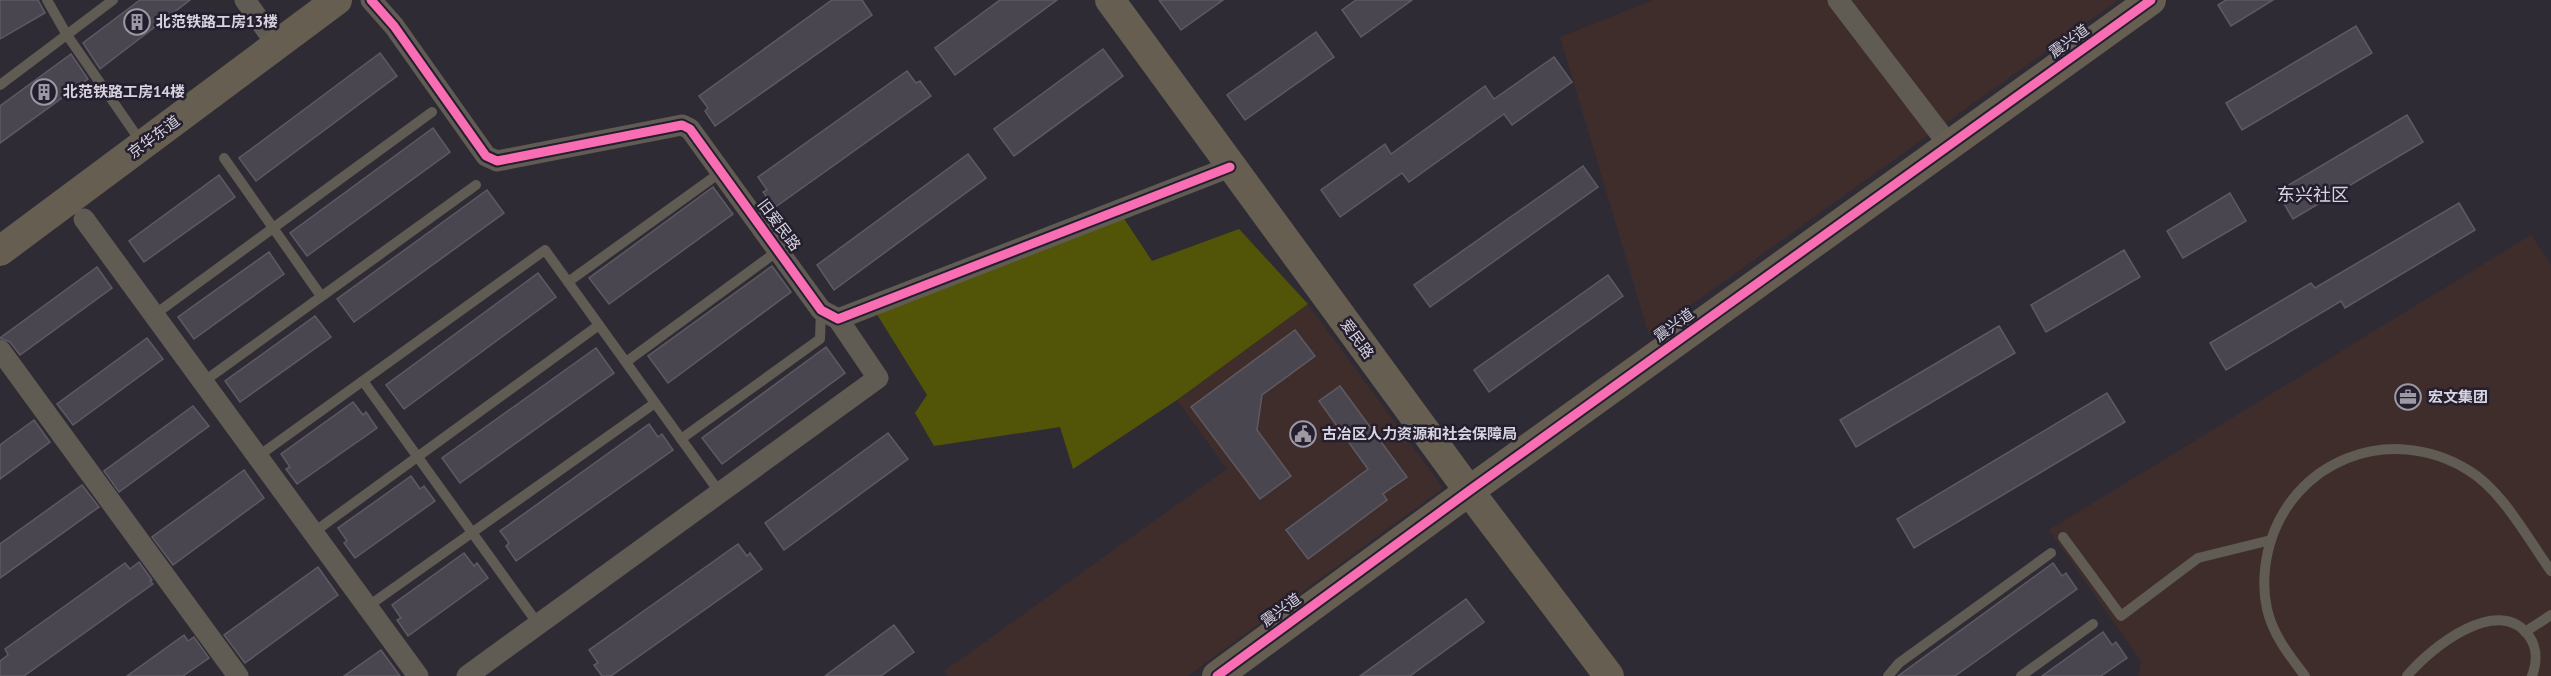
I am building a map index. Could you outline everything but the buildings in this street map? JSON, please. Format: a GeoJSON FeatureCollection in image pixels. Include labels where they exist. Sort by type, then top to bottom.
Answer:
{"type":"FeatureCollection","features":[{"type":"Feature","properties":{"kind":"street"},"geometry":{"type":"LineString","coordinates":[[245,0],[277,45]]}},
{"type":"Feature","properties":{"kind":"street","name":"京华东道"},"geometry":{"type":"LineString","coordinates":[[0,251],[336,0]]}},
{"type":"Feature","properties":{"kind":"street","name":"旧爱民路"},"geometry":{"type":"LineString","coordinates":[[371,0],[394,26],[486,156],[497,161],[682,125],[690,129],[779,250],[878,378],[720,493]]}},
{"type":"Feature","properties":{"kind":"street","name":"爱民路"},"geometry":{"type":"LineString","coordinates":[[1110,0],[1469,491],[1609,676]]}},
{"type":"Feature","properties":{"kind":"street"},"geometry":{"type":"LineString","coordinates":[[1838,0],[1949,145]]}},
{"type":"Feature","properties":{"kind":"street","name":"震兴道"},"geometry":{"type":"LineString","coordinates":[[1217,676],[1469,491],[2151,0]]}},
{"type":"Feature","properties":{"kind":"street"},"geometry":{"type":"LineString","coordinates":[[830,315],[1230,167]]}},
{"type":"Feature","properties":{"kind":"street"},"geometry":{"type":"LineString","coordinates":[[84,219],[418,676]]}},
{"type":"Feature","properties":{"kind":"street"},"geometry":{"type":"LineString","coordinates":[[0,350],[237,676]]}},
{"type":"Feature","properties":{"kind":"street"},"geometry":{"type":"LineString","coordinates":[[467,676],[720,493]]}},
{"type":"Feature","properties":{"kind":"lane"},"geometry":{"type":"LineString","coordinates":[[47,0],[67,35],[143,144]]}},
{"type":"Feature","properties":{"kind":"lane"},"geometry":{"type":"LineString","coordinates":[[0,85],[113,0]]}},
{"type":"Feature","properties":{"kind":"lane"},"geometry":{"type":"LineString","coordinates":[[154,315],[432,112]]}},
{"type":"Feature","properties":{"kind":"lane"},"geometry":{"type":"LineString","coordinates":[[224,158],[321,296]]}},
{"type":"Feature","properties":{"kind":"lane"},"geometry":{"type":"LineString","coordinates":[[568,282],[721,172]]}},
{"type":"Feature","properties":{"kind":"lane"},"geometry":{"type":"LineString","coordinates":[[203,382],[476,185]]}},
{"type":"Feature","properties":{"kind":"lane"},"geometry":{"type":"LineString","coordinates":[[257,457],[545,250],[720,493]]}},
{"type":"Feature","properties":{"kind":"lane"},"geometry":{"type":"LineString","coordinates":[[626,362],[779,250]]}},
{"type":"Feature","properties":{"kind":"lane"},"geometry":{"type":"LineString","coordinates":[[681,439],[820,339],[830,315]]}},
{"type":"Feature","properties":{"kind":"lane"},"geometry":{"type":"LineString","coordinates":[[314,532],[599,325]]}},
{"type":"Feature","properties":{"kind":"lane"},"geometry":{"type":"LineString","coordinates":[[363,381],[538,624]]}},
{"type":"Feature","properties":{"kind":"lane"},"geometry":{"type":"LineString","coordinates":[[367,607],[655,403]]}},
{"type":"Feature","properties":{"kind":"lane"},"geometry":{"type":"LineString","coordinates":[[2305,676],[2282,645],[2267,609],[2264,570],[2273,531],[2292,497],[2321,471],[2357,453],[2396,448],[2435,453],[2470,471],[2498,497],[2551,572]]}},
{"type":"Feature","properties":{"kind":"lane"},"geometry":{"type":"LineString","coordinates":[[2063,537],[2121,616],[2198,558],[2271,540]]}},
{"type":"Feature","properties":{"kind":"lane"},"geometry":{"type":"LineString","coordinates":[[1888,676],[1899,663],[2051,553]]}},
{"type":"Feature","properties":{"kind":"lane"},"geometry":{"type":"LineString","coordinates":[[2525,632],[2551,615]]}},
{"type":"Feature","properties":{"kind":"lane"},"geometry":{"type":"LineString","coordinates":[[2407,676],[2439,644],[2472,627],[2503,621],[2525,632],[2532,642],[2536,654],[2532,676]]}},
{"type":"Feature","properties":{"kind":"lane"},"geometry":{"type":"LineString","coordinates":[[2021,676],[2092,624]]}},
{"type":"Feature","properties":{"kind":"shaded area"},"geometry":{"type":"Polygon","coordinates":[[[1653,0],[2118,0],[1649,335],[1560,37],[1653,0]]]}},
{"type":"Feature","properties":{"kind":"shaded area"},"geometry":{"type":"Polygon","coordinates":[[[1119,211],[1152,261],[1239,229],[1308,304],[1177,400],[1073,469],[1060,427],[934,446],[915,413],[927,395],[873,308],[1119,211]]]}},
{"type":"Feature","properties":{"kind":"shaded area","name":"宏文集团"},"geometry":{"type":"Polygon","coordinates":[[[2531,235],[2551,265],[2551,676],[2139,676],[2141,661],[2049,530],[2531,235]]]}},
{"type":"Feature","properties":{"kind":"shaded area"},"geometry":{"type":"Polygon","coordinates":[[[1308,304],[1443,488],[1188,676],[948,676],[944,671],[1227,469],[1177,400],[1308,304]]]}},
{"type":"Feature","properties":{"kind":"cycle path"},"geometry":{"type":"LineString","coordinates":[[371,0],[394,26],[486,156],[497,161],[682,125],[690,129],[821,310],[838,319],[1230,167]]}},
{"type":"Feature","properties":{"kind":"cycle path"},"geometry":{"type":"LineString","coordinates":[[1217,676],[1469,491],[2151,0]]}},
{"type":"Feature","properties":{"kind":"place","name":"北范铁路工房13楼"},"geometry":{"type":"Point","coordinates":[137,22]}},
{"type":"Feature","properties":{"kind":"place","name":"北范铁路工房14楼"},"geometry":{"type":"Point","coordinates":[44,92]}},
{"type":"Feature","properties":{"kind":"place","name":"宏文集团"},"geometry":{"type":"Point","coordinates":[2408,397]}},
{"type":"Feature","properties":{"kind":"place","name":"古冶区人力资源和社会保障局"},"geometry":{"type":"Point","coordinates":[1303,434]}},
{"type":"Feature","properties":{"kind":"district","name":"东兴社区"},"geometry":{"type":"Point","coordinates":[2313,195]}}]}
